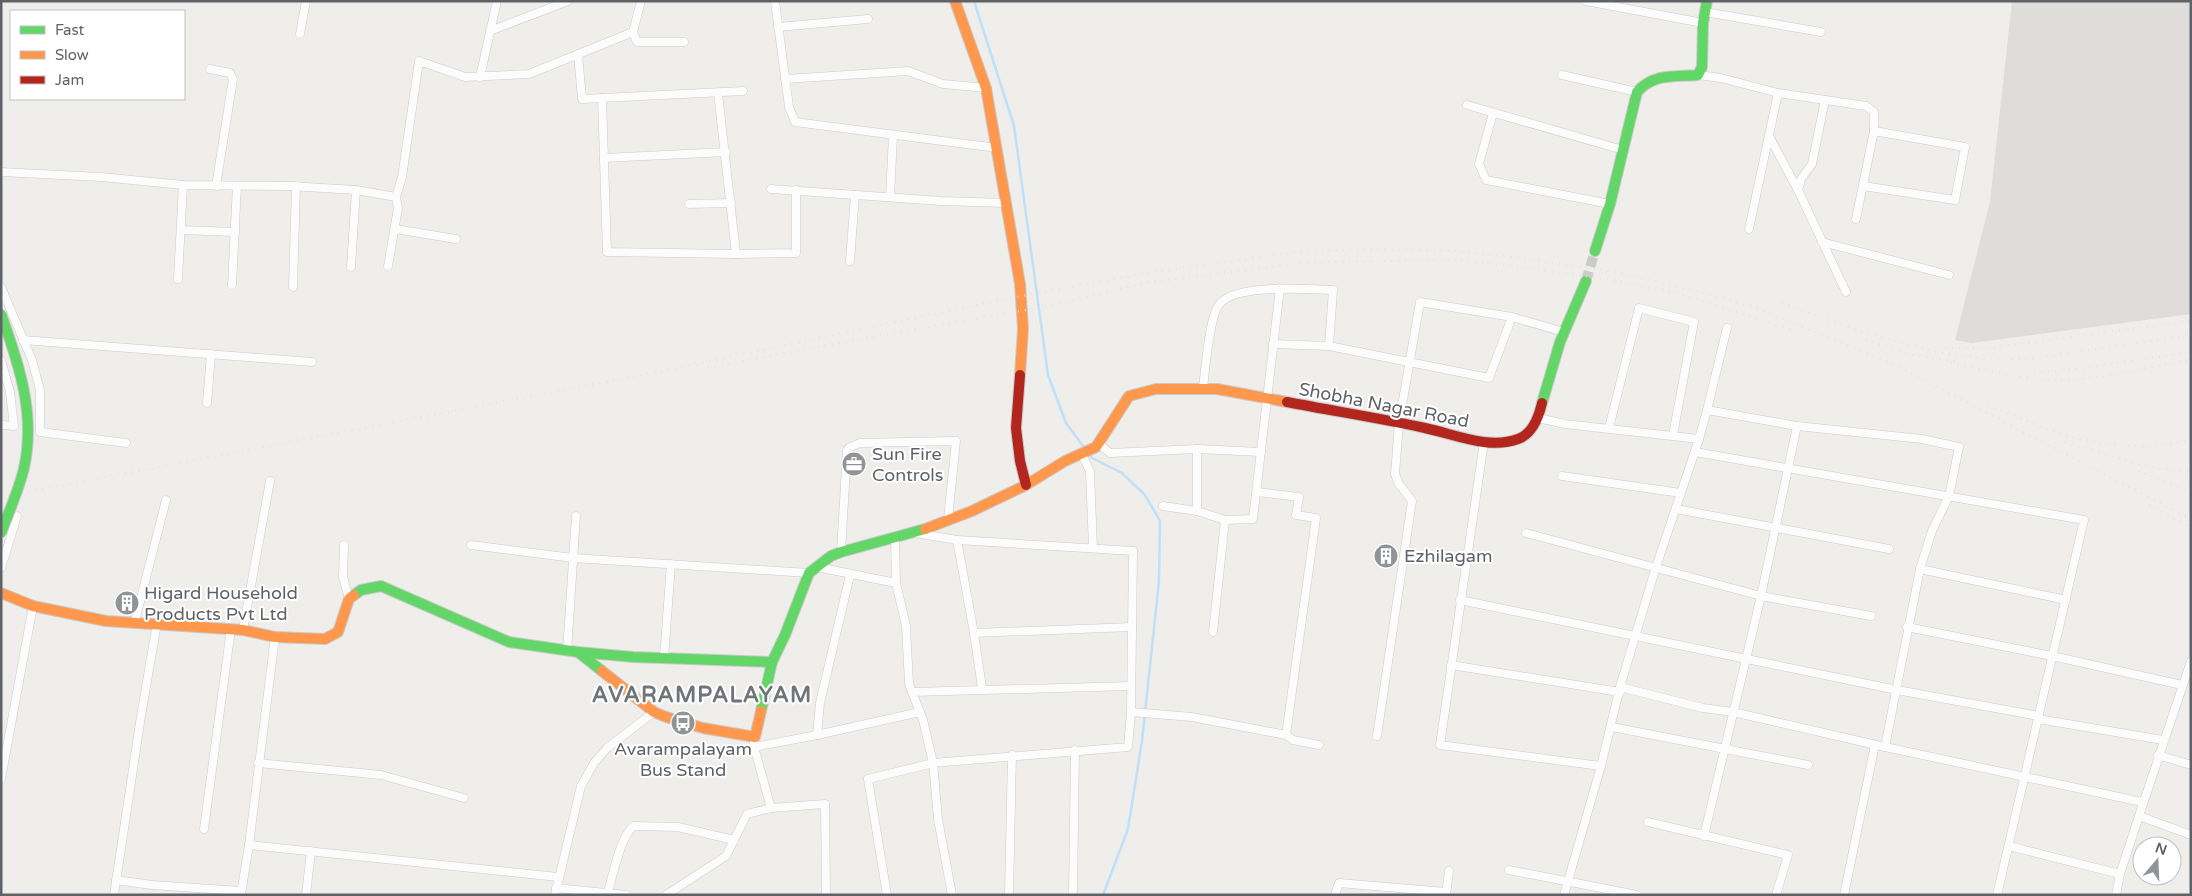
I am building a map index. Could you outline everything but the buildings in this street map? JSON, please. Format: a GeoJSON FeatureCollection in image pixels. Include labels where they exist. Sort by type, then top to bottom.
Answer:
{"type":"FeatureCollection","features":[{"type":"Feature","properties":{"kind":"street"},"geometry":{"type":"LineString","coordinates":[[300,34],[306,1]]}},
{"type":"Feature","properties":{"kind":"street"},"geometry":{"type":"LineString","coordinates":[[480,77],[497,1]]}},
{"type":"Feature","properties":{"kind":"street"},"geometry":{"type":"LineString","coordinates":[[490,31],[568,1]]}},
{"type":"Feature","properties":{"kind":"street"},"geometry":{"type":"LineString","coordinates":[[641,1],[632,32],[637,42],[684,42]]}},
{"type":"Feature","properties":{"kind":"street"},"geometry":{"type":"LineString","coordinates":[[775,1],[788,107],[795,122],[997,148]]}},
{"type":"Feature","properties":{"kind":"street"},"geometry":{"type":"LineString","coordinates":[[955,1],[986,88],[1020,284],[1023,329],[1016,428],[1020,461],[1026,485]]}},
{"type":"Feature","properties":{"kind":"street"},"geometry":{"type":"LineString","coordinates":[[1586,1],[1703,23]]}},
{"type":"Feature","properties":{"kind":"street"},"geometry":{"type":"LineString","coordinates":[[1698,75],[1702,67],[1703,23],[1707,1]]}},
{"type":"Feature","properties":{"kind":"street"},"geometry":{"type":"LineString","coordinates":[[1705,12],[1821,32]]}},
{"type":"Feature","properties":{"kind":"street"},"geometry":{"type":"LineString","coordinates":[[778,27],[868,19]]}},
{"type":"Feature","properties":{"kind":"street"},"geometry":{"type":"LineString","coordinates":[[388,266],[398,208],[396,197],[402,178],[419,61],[465,77],[529,74],[632,32]]}},
{"type":"Feature","properties":{"kind":"street"},"geometry":{"type":"LineString","coordinates":[[578,54],[582,99],[743,91]]}},
{"type":"Feature","properties":{"kind":"street"},"geometry":{"type":"LineString","coordinates":[[210,69],[230,73],[233,79],[216,186]]}},
{"type":"Feature","properties":{"kind":"street"},"geometry":{"type":"LineString","coordinates":[[785,79],[908,71],[943,84],[986,88]]}},
{"type":"Feature","properties":{"kind":"street"},"geometry":{"type":"LineString","coordinates":[[1562,75],[1638,92]]}},
{"type":"Feature","properties":{"kind":"street"},"geometry":{"type":"LineString","coordinates":[[1595,251],[1610,204],[1638,92],[1646,82],[1654,78],[1698,75],[1721,78],[1778,93],[1866,106],[1874,112],[1874,131],[1856,219]]}},
{"type":"Feature","properties":{"kind":"street"},"geometry":{"type":"LineString","coordinates":[[718,93],[736,254]]}},
{"type":"Feature","properties":{"kind":"street"},"geometry":{"type":"LineString","coordinates":[[1749,229],[1770,138],[1778,93]]}},
{"type":"Feature","properties":{"kind":"street"},"geometry":{"type":"LineString","coordinates":[[602,98],[607,252],[736,254],[796,252],[796,190]]}},
{"type":"Feature","properties":{"kind":"street"},"geometry":{"type":"LineString","coordinates":[[1798,190],[1801,179],[1812,164],[1825,100]]}},
{"type":"Feature","properties":{"kind":"street"},"geometry":{"type":"LineString","coordinates":[[1466,105],[1623,150]]}},
{"type":"Feature","properties":{"kind":"street"},"geometry":{"type":"LineString","coordinates":[[1493,113],[1479,164],[1486,180],[1610,204]]}},
{"type":"Feature","properties":{"kind":"street"},"geometry":{"type":"LineString","coordinates":[[1863,186],[1955,200],[1959,186],[1965,147],[1874,131]]}},
{"type":"Feature","properties":{"kind":"street"},"geometry":{"type":"LineString","coordinates":[[890,197],[893,136]]}},
{"type":"Feature","properties":{"kind":"street"},"geometry":{"type":"LineString","coordinates":[[1770,138],[1798,190],[1846,292]]}},
{"type":"Feature","properties":{"kind":"street"},"geometry":{"type":"LineString","coordinates":[[604,158],[726,152]]}},
{"type":"Feature","properties":{"kind":"street"},"geometry":{"type":"LineString","coordinates":[[1,172],[101,178],[183,186],[296,186],[356,190],[396,197]]}},
{"type":"Feature","properties":{"kind":"street"},"geometry":{"type":"LineString","coordinates":[[178,279],[183,186]]}},
{"type":"Feature","properties":{"kind":"street"},"geometry":{"type":"LineString","coordinates":[[232,285],[237,186]]}},
{"type":"Feature","properties":{"kind":"street"},"geometry":{"type":"LineString","coordinates":[[293,287],[296,186]]}},
{"type":"Feature","properties":{"kind":"street"},"geometry":{"type":"LineString","coordinates":[[771,188],[856,195],[1006,203]]}},
{"type":"Feature","properties":{"kind":"street"},"geometry":{"type":"LineString","coordinates":[[350,267],[356,190]]}},
{"type":"Feature","properties":{"kind":"street"},"geometry":{"type":"LineString","coordinates":[[850,262],[856,195]]}},
{"type":"Feature","properties":{"kind":"street"},"geometry":{"type":"LineString","coordinates":[[689,204],[731,203]]}},
{"type":"Feature","properties":{"kind":"street"},"geometry":{"type":"LineString","coordinates":[[395,229],[456,239]]}},
{"type":"Feature","properties":{"kind":"street"},"geometry":{"type":"LineString","coordinates":[[181,230],[235,232]]}},
{"type":"Feature","properties":{"kind":"street"},"geometry":{"type":"LineString","coordinates":[[1822,242],[1949,275]]}},
{"type":"Feature","properties":{"kind":"street","name":"Shobha Nagar Road"},"geometry":{"type":"LineString","coordinates":[[1098,446],[1129,396],[1156,389],[1217,389],[1400,423],[1484,442],[1520,440],[1530,431],[1538,418],[1564,332],[1586,280]]}},
{"type":"Feature","properties":{"kind":"street"},"geometry":{"type":"LineString","coordinates":[[1,286],[32,360],[40,390],[40,432],[126,443]]}},
{"type":"Feature","properties":{"kind":"street"},"geometry":{"type":"LineString","coordinates":[[1163,506],[1197,511],[1225,520],[1253,519],[1258,492],[1260,452],[1280,288]]}},
{"type":"Feature","properties":{"kind":"street"},"geometry":{"type":"LineString","coordinates":[[1202,389],[1213,319],[1218,305],[1226,298],[1247,291],[1280,288],[1333,290],[1329,346]]}},
{"type":"Feature","properties":{"kind":"street"},"geometry":{"type":"LineString","coordinates":[[1377,736],[1412,501],[1399,484],[1395,474],[1408,361],[1420,302],[1512,317],[1564,332]]}},
{"type":"Feature","properties":{"kind":"street"},"geometry":{"type":"LineString","coordinates":[[1610,428],[1639,308],[1694,322],[1673,434]]}},
{"type":"Feature","properties":{"kind":"street"},"geometry":{"type":"LineString","coordinates":[[1,314],[14,348],[25,387],[29,437],[24,467],[1,533]]}},
{"type":"Feature","properties":{"kind":"street"},"geometry":{"type":"LineString","coordinates":[[1273,344],[1329,346],[1489,378],[1512,317]]}},
{"type":"Feature","properties":{"kind":"street"},"geometry":{"type":"LineString","coordinates":[[1564,895],[1602,766],[1620,690],[1656,567],[1699,439],[1727,328]]}},
{"type":"Feature","properties":{"kind":"street"},"geometry":{"type":"LineString","coordinates":[[23,340],[312,362]]}},
{"type":"Feature","properties":{"kind":"street"},"geometry":{"type":"LineString","coordinates":[[207,403],[211,354]]}},
{"type":"Feature","properties":{"kind":"street"},"geometry":{"type":"LineString","coordinates":[[1,360],[10,392],[14,426],[1,425]]}},
{"type":"Feature","properties":{"kind":"street"},"geometry":{"type":"LineString","coordinates":[[1707,410],[1797,426],[1922,439],[1959,447],[1949,496],[1932,531],[1920,569],[1907,627],[1885,747]]}},
{"type":"Feature","properties":{"kind":"street"},"geometry":{"type":"LineString","coordinates":[[1538,418],[1565,424],[1673,434],[1699,439]]}},
{"type":"Feature","properties":{"kind":"street"},"geometry":{"type":"LineString","coordinates":[[1704,836],[1761,596],[1797,426]]}},
{"type":"Feature","properties":{"kind":"street"},"geometry":{"type":"LineString","coordinates":[[841,552],[848,450],[860,443],[956,441],[948,519]]}},
{"type":"Feature","properties":{"kind":"street"},"geometry":{"type":"LineString","coordinates":[[1484,442],[1440,745],[1602,766]]}},
{"type":"Feature","properties":{"kind":"street"},"geometry":{"type":"LineString","coordinates":[[771,808],[754,742],[772,662],[813,570],[831,556],[914,533],[972,511],[1026,485],[1098,446],[1110,453],[1197,449],[1260,452]]}},
{"type":"Feature","properties":{"kind":"street"},"geometry":{"type":"LineString","coordinates":[[1197,449],[1197,511]]}},
{"type":"Feature","properties":{"kind":"street"},"geometry":{"type":"LineString","coordinates":[[1084,452],[1090,471],[1092,548]]}},
{"type":"Feature","properties":{"kind":"street"},"geometry":{"type":"LineString","coordinates":[[1695,452],[2084,520],[1997,895]]}},
{"type":"Feature","properties":{"kind":"street"},"geometry":{"type":"LineString","coordinates":[[1562,476],[1681,493]]}},
{"type":"Feature","properties":{"kind":"street"},"geometry":{"type":"LineString","coordinates":[[243,630],[270,481]]}},
{"type":"Feature","properties":{"kind":"street"},"geometry":{"type":"LineString","coordinates":[[1258,492],[1299,497],[1296,515],[1316,518],[1286,735]]}},
{"type":"Feature","properties":{"kind":"street"},"geometry":{"type":"LineString","coordinates":[[136,621],[166,500]]}},
{"type":"Feature","properties":{"kind":"street"},"geometry":{"type":"LineString","coordinates":[[1676,510],[1889,549]]}},
{"type":"Feature","properties":{"kind":"street"},"geometry":{"type":"LineString","coordinates":[[1,568],[18,516]]}},
{"type":"Feature","properties":{"kind":"street"},"geometry":{"type":"LineString","coordinates":[[567,650],[576,516]]}},
{"type":"Feature","properties":{"kind":"street"},"geometry":{"type":"LineString","coordinates":[[1212,632],[1225,520]]}},
{"type":"Feature","properties":{"kind":"street"},"geometry":{"type":"LineString","coordinates":[[887,895],[868,779],[933,763],[1012,755],[1128,747],[1135,712],[1131,686],[1133,551],[957,540],[914,533]]}},
{"type":"Feature","properties":{"kind":"street"},"geometry":{"type":"LineString","coordinates":[[1526,533],[1761,596],[1871,616]]}},
{"type":"Feature","properties":{"kind":"street"},"geometry":{"type":"LineString","coordinates":[[895,538],[896,583],[906,626],[908,684],[920,712],[933,763],[938,819],[952,895]]}},
{"type":"Feature","properties":{"kind":"street"},"geometry":{"type":"LineString","coordinates":[[957,540],[982,688]]}},
{"type":"Feature","properties":{"kind":"street"},"geometry":{"type":"LineString","coordinates":[[1,593],[33,606],[106,620],[243,630],[275,637],[325,639],[338,632],[349,599],[343,577],[344,545]]}},
{"type":"Feature","properties":{"kind":"street"},"geometry":{"type":"LineString","coordinates":[[471,545],[573,558],[751,571],[813,570],[896,583]]}},
{"type":"Feature","properties":{"kind":"street"},"geometry":{"type":"LineString","coordinates":[[664,658],[671,564]]}},
{"type":"Feature","properties":{"kind":"street"},"geometry":{"type":"LineString","coordinates":[[1920,569],[2066,600]]}},
{"type":"Feature","properties":{"kind":"street"},"geometry":{"type":"LineString","coordinates":[[817,735],[820,703],[850,575]]}},
{"type":"Feature","properties":{"kind":"street"},"geometry":{"type":"LineString","coordinates":[[349,599],[361,590],[382,586],[509,642],[578,652],[664,658],[772,662]]}},
{"type":"Feature","properties":{"kind":"street"},"geometry":{"type":"LineString","coordinates":[[1460,600],[1896,690],[2163,740]]}},
{"type":"Feature","properties":{"kind":"street"},"geometry":{"type":"LineString","coordinates":[[1,779],[33,606]]}},
{"type":"Feature","properties":{"kind":"street"},"geometry":{"type":"LineString","coordinates":[[114,895],[157,623]]}},
{"type":"Feature","properties":{"kind":"street"},"geometry":{"type":"LineString","coordinates":[[974,633],[1132,627]]}},
{"type":"Feature","properties":{"kind":"street"},"geometry":{"type":"LineString","coordinates":[[1907,627],[2052,656],[2182,685]]}},
{"type":"Feature","properties":{"kind":"street"},"geometry":{"type":"LineString","coordinates":[[204,829],[232,629]]}},
{"type":"Feature","properties":{"kind":"street"},"geometry":{"type":"LineString","coordinates":[[116,880],[241,893],[275,637]]}},
{"type":"Feature","properties":{"kind":"street"},"geometry":{"type":"LineString","coordinates":[[578,652],[654,712],[665,718],[754,742],[817,735],[920,712]]}},
{"type":"Feature","properties":{"kind":"street"},"geometry":{"type":"LineString","coordinates":[[2116,895],[2120,874],[2142,802],[2182,685],[2189,673],[2191,661]]}},
{"type":"Feature","properties":{"kind":"street"},"geometry":{"type":"LineString","coordinates":[[1451,666],[1620,690],[1703,708],[1733,712],[1875,745],[2142,802]]}},
{"type":"Feature","properties":{"kind":"street"},"geometry":{"type":"LineString","coordinates":[[912,692],[982,688],[1131,686]]}},
{"type":"Feature","properties":{"kind":"street"},"geometry":{"type":"LineString","coordinates":[[626,895],[555,891],[581,786],[594,762],[607,748],[654,712]]}},
{"type":"Feature","properties":{"kind":"street"},"geometry":{"type":"LineString","coordinates":[[1135,712],[1192,717],[1286,735],[1293,740],[1319,745]]}},
{"type":"Feature","properties":{"kind":"street"},"geometry":{"type":"LineString","coordinates":[[1612,726],[1808,765]]}},
{"type":"Feature","properties":{"kind":"street"},"geometry":{"type":"LineString","coordinates":[[1844,895],[1875,745]]}},
{"type":"Feature","properties":{"kind":"street"},"geometry":{"type":"LineString","coordinates":[[1073,895],[1075,750]]}},
{"type":"Feature","properties":{"kind":"street"},"geometry":{"type":"LineString","coordinates":[[1009,895],[1012,755]]}},
{"type":"Feature","properties":{"kind":"street"},"geometry":{"type":"LineString","coordinates":[[2158,755],[2191,765]]}},
{"type":"Feature","properties":{"kind":"street"},"geometry":{"type":"LineString","coordinates":[[258,763],[381,776],[464,798]]}},
{"type":"Feature","properties":{"kind":"street"},"geometry":{"type":"LineString","coordinates":[[666,895],[726,856],[747,814],[771,808],[825,804],[826,895]]}},
{"type":"Feature","properties":{"kind":"street"},"geometry":{"type":"LineString","coordinates":[[2139,816],[2191,835]]}},
{"type":"Feature","properties":{"kind":"street"},"geometry":{"type":"LineString","coordinates":[[1648,822],[1788,855],[1776,895]]}},
{"type":"Feature","properties":{"kind":"street"},"geometry":{"type":"LineString","coordinates":[[608,893],[622,844],[627,832],[634,826],[678,827],[734,840]]}},
{"type":"Feature","properties":{"kind":"street"},"geometry":{"type":"LineString","coordinates":[[249,844],[558,878]]}},
{"type":"Feature","properties":{"kind":"street"},"geometry":{"type":"LineString","coordinates":[[2009,846],[2120,874]]}},
{"type":"Feature","properties":{"kind":"street"},"geometry":{"type":"LineString","coordinates":[[306,895],[311,851]]}},
{"type":"Feature","properties":{"kind":"street"},"geometry":{"type":"LineString","coordinates":[[1509,870],[1637,895]]}},
{"type":"Feature","properties":{"kind":"street"},"geometry":{"type":"LineString","coordinates":[[1335,895],[1339,883],[1446,893],[1449,871]]}},
{"type":"Feature","properties":{"kind":"street"},"geometry":{"type":"LineString","coordinates":[[151,895],[152,885]]}},
{"type":"Feature","properties":{"kind":"shaded area"},"geometry":{"type":"Polygon","coordinates":[[[2012,1],[2191,1],[2191,314],[1972,343],[1955,340],[1990,202],[2012,1]]]}},
{"type":"Feature","properties":{"kind":"waterway"},"geometry":{"type":"LineString","coordinates":[[974,1],[1014,126],[1048,375],[1066,423],[1086,450]]}},
{"type":"Feature","properties":{"kind":"waterway"},"geometry":{"type":"LineString","coordinates":[[1089,454],[1092,458],[1122,473],[1145,495],[1160,521],[1159,581],[1142,741],[1128,829],[1103,895]]}},
{"type":"Feature","properties":{"kind":"tunnel"},"geometry":{"type":"LineString","coordinates":[[1586,281],[1595,251]]}},
{"type":"Feature","properties":{"kind":"railway"},"geometry":{"type":"LineString","coordinates":[[1,497],[653,373],[1006,299],[1146,273],[1306,251],[1394,250],[1457,251],[1529,259],[1615,272],[1708,294],[1757,308],[1892,364],[2191,519]]}},
{"type":"Feature","properties":{"kind":"railway"},"geometry":{"type":"LineString","coordinates":[[708,368],[1054,305],[1144,283],[1311,262],[1455,260],[1528,268],[1613,280],[1677,293],[1790,329]]}},
{"type":"Feature","properties":{"kind":"railway"},"geometry":{"type":"LineString","coordinates":[[1782,303],[1859,331],[1940,353],[1999,360],[2035,358],[2191,335]]}},
{"type":"Feature","properties":{"kind":"railway"},"geometry":{"type":"LineString","coordinates":[[1945,348],[1991,348],[2191,321]]}},
{"type":"Feature","properties":{"kind":"railway"},"geometry":{"type":"LineString","coordinates":[[1866,339],[1903,353],[1957,362]]}},
{"type":"Feature","properties":{"kind":"railway"},"geometry":{"type":"LineString","coordinates":[[2034,373],[2070,370],[2191,352]]}},
{"type":"Feature","properties":{"kind":"railway"},"geometry":{"type":"LineString","coordinates":[[1951,363],[2015,376],[2070,380],[2104,376],[2191,360]]}},
{"type":"Feature","properties":{"kind":"railway"},"geometry":{"type":"LineString","coordinates":[[1988,405],[2057,433],[2092,442],[2149,446],[2191,440]]}},
{"type":"Feature","properties":{"kind":"railway"},"geometry":{"type":"LineString","coordinates":[[2065,442],[2148,467],[2191,472]]}},
{"type":"Feature","properties":{"kind":"railway"},"geometry":{"type":"LineString","coordinates":[[2138,471],[2191,491]]}},
{"type":"Feature","properties":{"kind":"railway"},"geometry":{"type":"LineString","coordinates":[[2149,505],[2191,528]]}},
{"type":"Feature","properties":{"kind":"traffic: fast"},"geometry":{"type":"LineString","coordinates":[[1595,251],[1610,204],[1637,92],[1657,79],[1698,75],[1702,67],[1703,23],[1707,1]]}},
{"type":"Feature","properties":{"kind":"traffic: fast"},"geometry":{"type":"LineString","coordinates":[[1542,403],[1560,342],[1586,281]]}},
{"type":"Feature","properties":{"kind":"traffic: fast"},"geometry":{"type":"LineString","coordinates":[[1,314],[24,390],[28,429],[22,476],[1,533]]}},
{"type":"Feature","properties":{"kind":"traffic: fast"},"geometry":{"type":"LineString","coordinates":[[761,711],[772,662],[785,635],[809,573],[831,556],[841,552],[925,529]]}},
{"type":"Feature","properties":{"kind":"traffic: fast"},"geometry":{"type":"LineString","coordinates":[[354,595],[361,590],[381,586],[509,642],[578,652],[602,671]]}},
{"type":"Feature","properties":{"kind":"traffic: fast"},"geometry":{"type":"LineString","coordinates":[[578,652],[633,657],[772,662]]}},
{"type":"Feature","properties":{"kind":"traffic: slow"},"geometry":{"type":"LineString","coordinates":[[955,1],[986,88],[1020,284],[1023,329],[1020,375]]}},
{"type":"Feature","properties":{"kind":"traffic: slow"},"geometry":{"type":"LineString","coordinates":[[925,529],[972,511],[1026,485],[1065,461],[1096,447],[1129,396],[1156,389],[1217,389],[1287,402]]}},
{"type":"Feature","properties":{"kind":"traffic: slow"},"geometry":{"type":"LineString","coordinates":[[1,593],[33,606],[106,621],[243,630],[275,637],[325,639],[338,632],[349,599],[354,595]]}},
{"type":"Feature","properties":{"kind":"traffic: slow"},"geometry":{"type":"LineString","coordinates":[[602,671],[654,712],[703,728],[755,737],[761,711]]}},
{"type":"Feature","properties":{"kind":"traffic: jam"},"geometry":{"type":"LineString","coordinates":[[1020,375],[1016,428],[1020,461],[1026,485]]}},
{"type":"Feature","properties":{"kind":"traffic: jam"},"geometry":{"type":"LineString","coordinates":[[1287,402],[1408,424],[1472,440],[1495,443],[1518,439],[1528,433],[1537,419],[1542,403]]}},
{"type":"Feature","properties":{"kind":"place","name":"Sun Fire Controls"},"geometry":{"type":"Point","coordinates":[854,464]}},
{"type":"Feature","properties":{"kind":"place","name":"Ezhilagam"},"geometry":{"type":"Point","coordinates":[1386,556]}},
{"type":"Feature","properties":{"kind":"place","name":"Higard Household Products Pvt Ltd"},"geometry":{"type":"Point","coordinates":[127,603]}},
{"type":"Feature","properties":{"kind":"place","name":"Avarampalayam Bus Stand"},"geometry":{"type":"Point","coordinates":[683,723]}},
{"type":"Feature","properties":{"kind":"district","name":"AVARAMPALAYAM"},"geometry":{"type":"Point","coordinates":[702,695]}}]}
